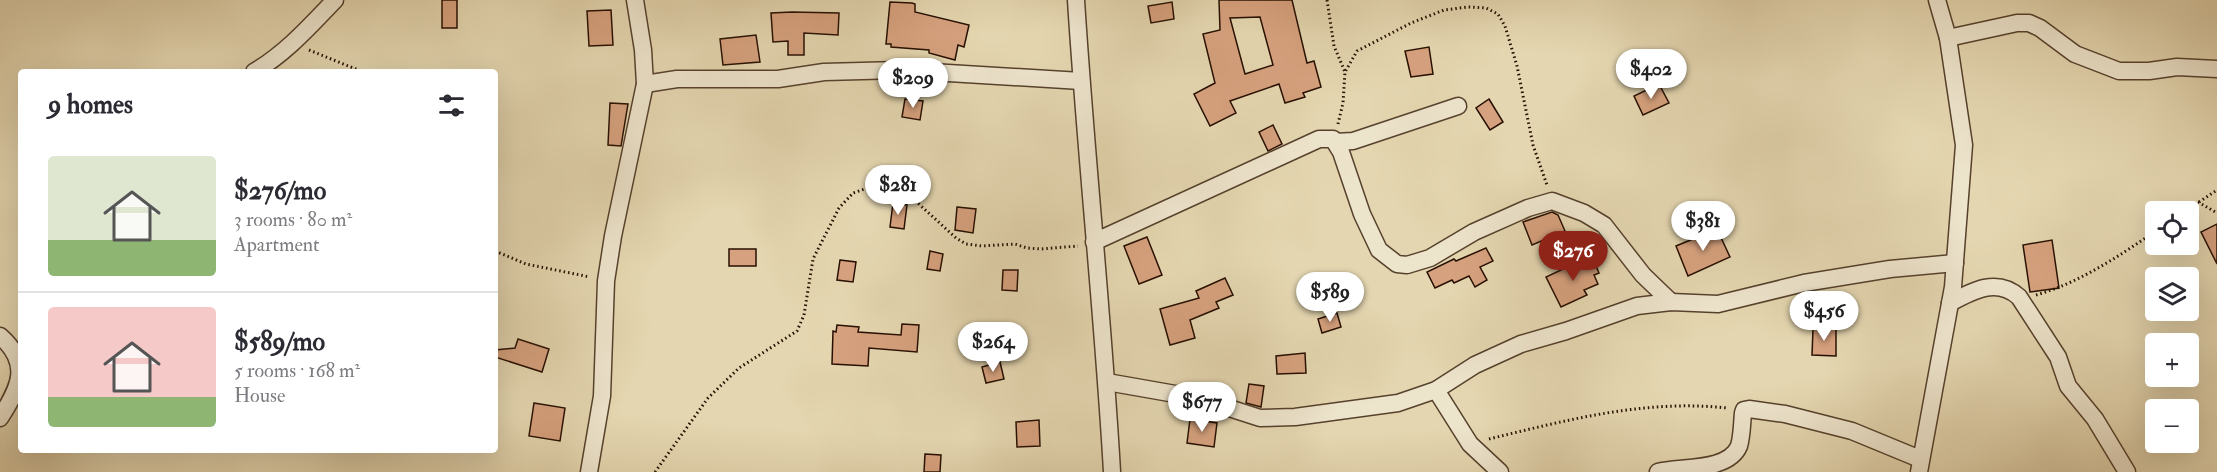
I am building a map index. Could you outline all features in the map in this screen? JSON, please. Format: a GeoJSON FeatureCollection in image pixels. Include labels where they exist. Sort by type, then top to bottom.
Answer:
{"type":"FeatureCollection","features":[{"type":"Feature","properties":{"kind":"street"},"geometry":{"type":"LineString","coordinates":[[259,69],[272,62],[293,44],[335,0]]}},
{"type":"Feature","properties":{"kind":"street"},"geometry":{"type":"LineString","coordinates":[[589,472],[602,396],[606,281],[645,84],[643,50],[635,0]]}},
{"type":"Feature","properties":{"kind":"street"},"geometry":{"type":"LineString","coordinates":[[1076,0],[1107,382],[1112,472]]}},
{"type":"Feature","properties":{"kind":"street"},"geometry":{"type":"LineString","coordinates":[[1658,472],[1697,469],[1728,459],[1739,445],[1744,410],[1749,409],[1785,414],[1852,431],[1920,466],[1950,303],[1964,145],[1948,38],[1937,0]]}},
{"type":"Feature","properties":{"kind":"street"},"geometry":{"type":"LineString","coordinates":[[1948,38],[2017,23],[2030,23],[2040,27],[2075,54],[2119,71],[2149,71],[2177,67],[2217,69]]}},
{"type":"Feature","properties":{"kind":"street"},"geometry":{"type":"LineString","coordinates":[[645,84],[677,79],[778,79],[824,72],[899,70],[1081,81]]}},
{"type":"Feature","properties":{"kind":"street"},"geometry":{"type":"LineString","coordinates":[[1094,244],[1319,139],[1353,141],[1458,106]]}},
{"type":"Feature","properties":{"kind":"street"},"geometry":{"type":"LineString","coordinates":[[1334,141],[1362,214],[1379,250],[1397,264],[1407,265],[1430,258],[1474,232],[1528,208],[1552,201],[1584,213],[1604,225],[1642,275],[1671,302]]}},
{"type":"Feature","properties":{"kind":"street"},"geometry":{"type":"LineString","coordinates":[[1107,382],[1198,398],[1260,418],[1294,417],[1398,402],[1436,390],[1475,365],[1521,344],[1637,306],[1671,302],[1718,304],[1804,283],[1890,269],[1955,263]]}},
{"type":"Feature","properties":{"kind":"street"},"geometry":{"type":"LineString","coordinates":[[1950,303],[1982,287],[2012,290],[2019,297],[2062,364],[2068,386],[2095,419],[2127,472]]}},
{"type":"Feature","properties":{"kind":"street"},"geometry":{"type":"LineString","coordinates":[[0,336],[13,351],[18,369]]}},
{"type":"Feature","properties":{"kind":"street"},"geometry":{"type":"LineString","coordinates":[[0,418],[14,398],[18,383]]}},
{"type":"Feature","properties":{"kind":"street"},"geometry":{"type":"LineString","coordinates":[[1436,390],[1470,444],[1500,472]]}},
{"type":"Feature","properties":{"kind":"path"},"geometry":{"type":"LineString","coordinates":[[1327,0],[1334,46],[1345,72]]}},
{"type":"Feature","properties":{"kind":"path"},"geometry":{"type":"LineString","coordinates":[[1334,141],[1343,103],[1345,72],[1357,51],[1371,42],[1444,10],[1468,7],[1486,8],[1498,14],[1505,26],[1517,66],[1533,145],[1552,201]]}},
{"type":"Feature","properties":{"kind":"path"},"geometry":{"type":"LineString","coordinates":[[293,44],[356,69]]}},
{"type":"Feature","properties":{"kind":"path"},"geometry":{"type":"LineString","coordinates":[[655,472],[708,399],[739,368],[774,348],[797,331],[804,315],[813,259],[839,208],[853,193],[879,184],[890,185],[909,195],[956,238],[966,244],[982,246],[1006,243],[1041,249],[1094,244]]}},
{"type":"Feature","properties":{"kind":"path"},"geometry":{"type":"LineString","coordinates":[[2199,201],[2217,190]]}},
{"type":"Feature","properties":{"kind":"path"},"geometry":{"type":"LineString","coordinates":[[2199,203],[2217,213]]}},
{"type":"Feature","properties":{"kind":"path"},"geometry":{"type":"LineString","coordinates":[[2019,297],[2049,292],[2074,281],[2145,238]]}},
{"type":"Feature","properties":{"kind":"path"},"geometry":{"type":"LineString","coordinates":[[498,252],[526,264],[560,269],[606,281]]}},
{"type":"Feature","properties":{"kind":"path"},"geometry":{"type":"LineString","coordinates":[[1470,444],[1582,416],[1644,408],[1698,405],[1744,410]]}},
{"type":"Feature","properties":{"kind":"building"},"geometry":{"type":"Polygon","coordinates":[[[442,0],[457,0],[457,28],[442,28],[442,0]]]}},
{"type":"Feature","properties":{"kind":"building"},"geometry":{"type":"Polygon","coordinates":[[[1219,0],[1292,0],[1307,63],[1314,61],[1321,87],[1303,93],[1305,97],[1285,103],[1279,84],[1230,101],[1236,113],[1210,126],[1194,94],[1215,83],[1203,34],[1220,30],[1219,0]],[[1260,17],[1230,18],[1245,74],[1273,65],[1260,17]]]}},
{"type":"Feature","properties":{"kind":"building"},"geometry":{"type":"Polygon","coordinates":[[[890,2],[912,3],[915,4],[915,12],[969,25],[964,47],[958,45],[955,60],[929,53],[929,50],[891,47],[891,44],[886,44],[890,2]]]}},
{"type":"Feature","properties":{"kind":"building"},"geometry":{"type":"Polygon","coordinates":[[[1172,2],[1174,19],[1151,23],[1148,6],[1172,2]]]}},
{"type":"Feature","properties":{"kind":"building"},"geometry":{"type":"Polygon","coordinates":[[[611,10],[613,45],[589,46],[587,11],[611,10]]]}},
{"type":"Feature","properties":{"kind":"building"},"geometry":{"type":"Polygon","coordinates":[[[771,13],[839,13],[838,35],[804,33],[804,55],[788,55],[788,41],[773,42],[771,13]]]}},
{"type":"Feature","properties":{"kind":"building"},"geometry":{"type":"Polygon","coordinates":[[[756,35],[760,62],[723,65],[720,39],[756,35]]]}},
{"type":"Feature","properties":{"kind":"building"},"geometry":{"type":"Polygon","coordinates":[[[1429,47],[1433,74],[1411,77],[1405,51],[1429,47]]]}},
{"type":"Feature","properties":{"kind":"building"},"geometry":{"type":"Polygon","coordinates":[[[1659,84],[1669,103],[1643,115],[1634,96],[1659,84]]]}},
{"type":"Feature","properties":{"kind":"building"},"geometry":{"type":"Polygon","coordinates":[[[905,99],[923,101],[920,120],[902,117],[905,99]]]}},
{"type":"Feature","properties":{"kind":"building"},"geometry":{"type":"Polygon","coordinates":[[[1489,99],[1503,122],[1490,130],[1476,108],[1489,99]]]}},
{"type":"Feature","properties":{"kind":"building"},"geometry":{"type":"Polygon","coordinates":[[[610,103],[628,104],[621,146],[608,145],[610,103]]]}},
{"type":"Feature","properties":{"kind":"building"},"geometry":{"type":"Polygon","coordinates":[[[1273,125],[1282,144],[1268,151],[1259,132],[1273,125]]]}},
{"type":"Feature","properties":{"kind":"building"},"geometry":{"type":"Polygon","coordinates":[[[893,203],[907,205],[904,229],[890,227],[893,203]]]}},
{"type":"Feature","properties":{"kind":"building"},"geometry":{"type":"Polygon","coordinates":[[[957,207],[976,209],[973,233],[955,230],[957,207]]]}},
{"type":"Feature","properties":{"kind":"building"},"geometry":{"type":"Polygon","coordinates":[[[1552,212],[1558,215],[1565,231],[1532,245],[1523,222],[1552,212]]]}},
{"type":"Feature","properties":{"kind":"building"},"geometry":{"type":"Polygon","coordinates":[[[2217,224],[2217,264],[2201,232],[2217,224]]]}},
{"type":"Feature","properties":{"kind":"building"},"geometry":{"type":"Polygon","coordinates":[[[1717,229],[1730,257],[1688,276],[1676,246],[1717,229]]]}},
{"type":"Feature","properties":{"kind":"building"},"geometry":{"type":"Polygon","coordinates":[[[1147,237],[1162,275],[1139,284],[1124,246],[1147,237]]]}},
{"type":"Feature","properties":{"kind":"building"},"geometry":{"type":"Polygon","coordinates":[[[2052,240],[2059,288],[2030,292],[2023,245],[2052,240]]]}},
{"type":"Feature","properties":{"kind":"building"},"geometry":{"type":"Polygon","coordinates":[[[1486,248],[1493,261],[1480,267],[1487,280],[1475,287],[1469,276],[1454,283],[1452,280],[1435,288],[1427,272],[1454,259],[1456,261],[1486,248]]]}},
{"type":"Feature","properties":{"kind":"building"},"geometry":{"type":"Polygon","coordinates":[[[729,249],[756,249],[756,266],[729,266],[729,249]]]}},
{"type":"Feature","properties":{"kind":"building"},"geometry":{"type":"Polygon","coordinates":[[[930,251],[943,254],[940,271],[927,269],[930,251]]]}},
{"type":"Feature","properties":{"kind":"building"},"geometry":{"type":"Polygon","coordinates":[[[1593,259],[1599,273],[1594,275],[1598,284],[1584,290],[1587,295],[1561,307],[1546,277],[1582,260],[1583,263],[1593,259]]]}},
{"type":"Feature","properties":{"kind":"building"},"geometry":{"type":"Polygon","coordinates":[[[840,260],[856,262],[853,282],[837,280],[840,260]]]}},
{"type":"Feature","properties":{"kind":"building"},"geometry":{"type":"Polygon","coordinates":[[[1003,270],[1018,270],[1017,291],[1002,290],[1003,270]]]}},
{"type":"Feature","properties":{"kind":"building"},"geometry":{"type":"Polygon","coordinates":[[[1225,278],[1233,295],[1216,302],[1219,308],[1190,320],[1195,338],[1170,345],[1160,309],[1199,298],[1196,291],[1225,278]]]}},
{"type":"Feature","properties":{"kind":"building"},"geometry":{"type":"Polygon","coordinates":[[[1337,313],[1341,327],[1322,333],[1318,319],[1337,313]]]}},
{"type":"Feature","properties":{"kind":"building"},"geometry":{"type":"Polygon","coordinates":[[[902,324],[919,325],[917,352],[869,348],[868,366],[832,364],[833,331],[836,332],[837,325],[859,327],[858,332],[901,335],[902,324]]]}},
{"type":"Feature","properties":{"kind":"building"},"geometry":{"type":"Polygon","coordinates":[[[1813,329],[1836,329],[1836,356],[1812,355],[1813,329]]]}},
{"type":"Feature","properties":{"kind":"building"},"geometry":{"type":"Polygon","coordinates":[[[518,339],[549,349],[542,372],[498,358],[498,350],[515,348],[518,339]]]}},
{"type":"Feature","properties":{"kind":"building"},"geometry":{"type":"Polygon","coordinates":[[[1305,353],[1306,373],[1277,374],[1276,356],[1305,353]]]}},
{"type":"Feature","properties":{"kind":"building"},"geometry":{"type":"Polygon","coordinates":[[[1000,362],[1004,379],[986,383],[982,367],[1000,362]]]}},
{"type":"Feature","properties":{"kind":"building"},"geometry":{"type":"Polygon","coordinates":[[[1249,384],[1264,386],[1261,407],[1246,403],[1249,384]]]}},
{"type":"Feature","properties":{"kind":"building"},"geometry":{"type":"Polygon","coordinates":[[[534,403],[565,408],[560,441],[529,436],[534,403]]]}},
{"type":"Feature","properties":{"kind":"building"},"geometry":{"type":"Polygon","coordinates":[[[1190,419],[1217,423],[1214,447],[1187,443],[1190,419]]]}},
{"type":"Feature","properties":{"kind":"building"},"geometry":{"type":"Polygon","coordinates":[[[1039,420],[1040,446],[1017,447],[1016,422],[1039,420]]]}},
{"type":"Feature","properties":{"kind":"building"},"geometry":{"type":"Polygon","coordinates":[[[925,454],[941,455],[940,472],[924,472],[925,454]]]}}]}
